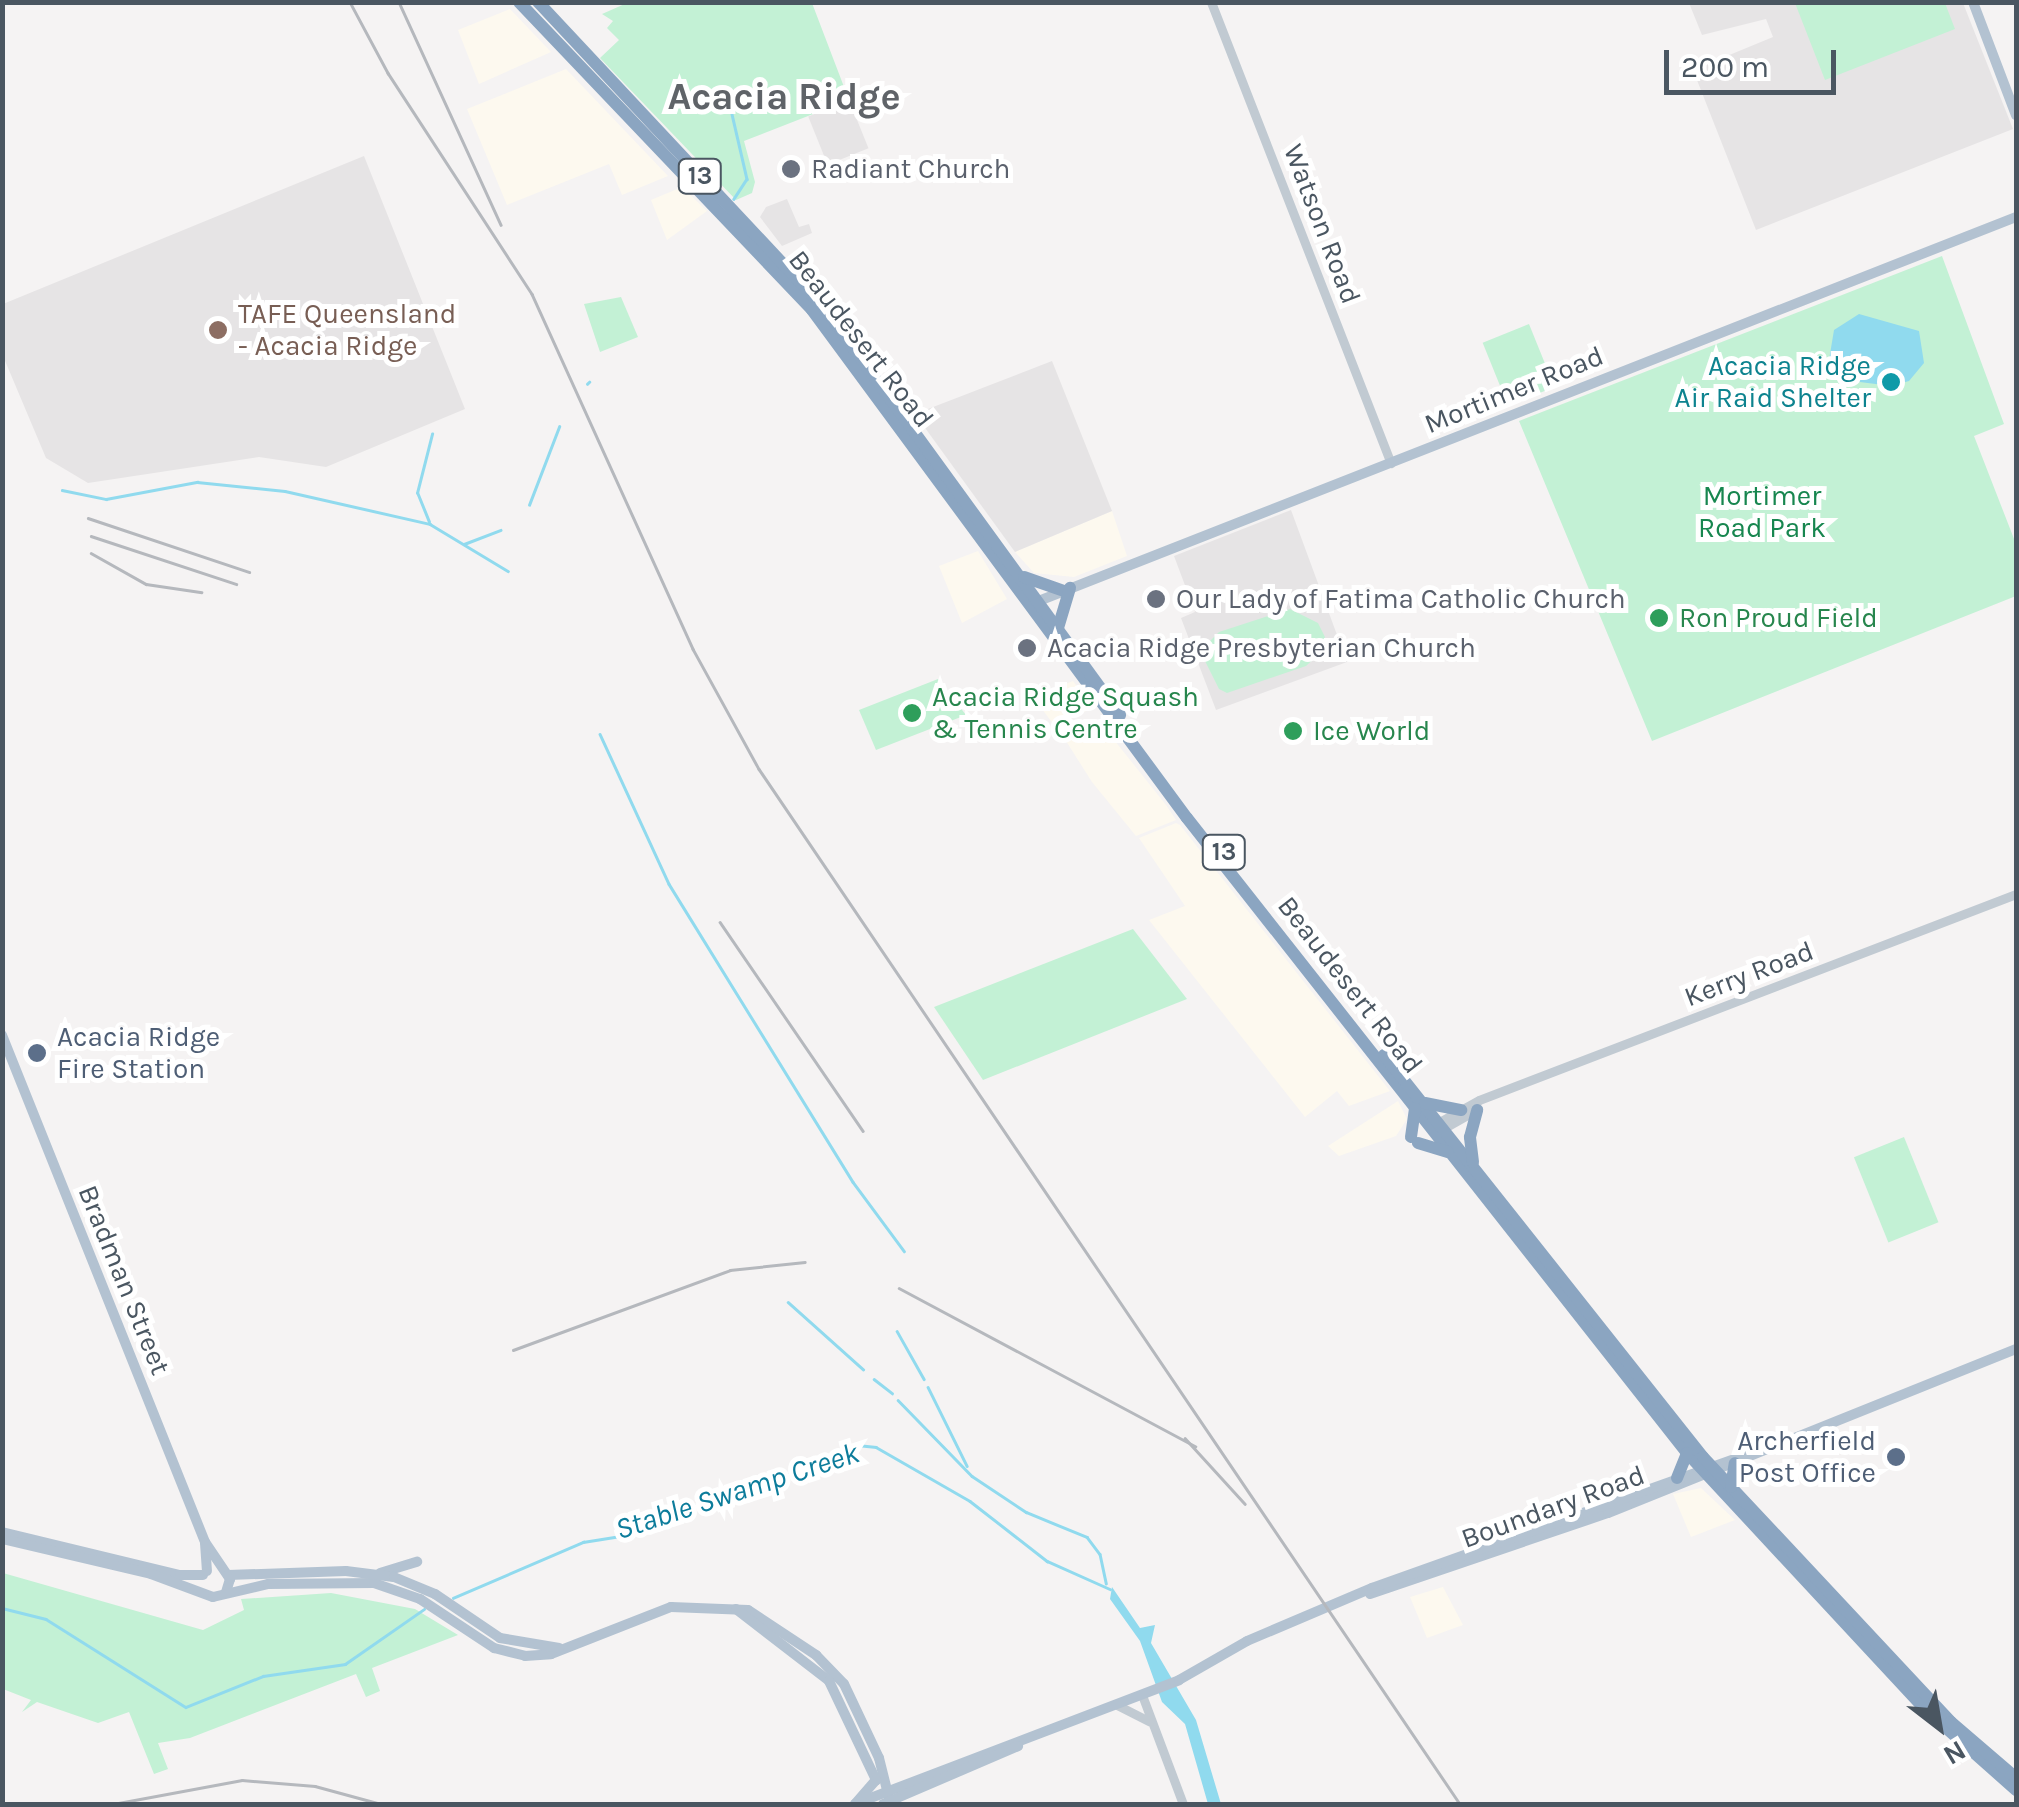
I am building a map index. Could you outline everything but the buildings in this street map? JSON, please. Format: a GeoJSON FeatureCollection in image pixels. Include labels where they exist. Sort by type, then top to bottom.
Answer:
{"type":"FeatureCollection","features":[{"type":"Feature","properties":{"kind":"highway","name":"Beaudesert Road"},"geometry":{"type":"LineString","coordinates":[[519,2],[801,296],[1419,1105]]}},
{"type":"Feature","properties":{"kind":"highway","name":"Beaudesert Road"},"geometry":{"type":"LineString","coordinates":[[538,2],[822,305],[1022,576],[1034,603],[1058,628],[1141,746],[1437,1128],[1474,1165],[1708,1470],[1941,1725],[2016,1790]]}},
{"type":"Feature","properties":{"kind":"highway"},"geometry":{"type":"LineString","coordinates":[[1022,576],[1067,589],[1058,628]]}},
{"type":"Feature","properties":{"kind":"highway"},"geometry":{"type":"LineString","coordinates":[[1450,1152],[1414,1140],[1419,1105],[1461,1110]]}},
{"type":"Feature","properties":{"kind":"highway"},"geometry":{"type":"LineString","coordinates":[[1474,1165],[1470,1136],[1476,1110]]}},
{"type":"Feature","properties":{"kind":"highway","name":"Beaudesert Road"},"geometry":{"type":"LineString","coordinates":[[1437,1128],[1450,1152],[1687,1454],[1731,1487],[1951,1722],[2016,1778]]}},
{"type":"Feature","properties":{"kind":"highway"},"geometry":{"type":"LineString","coordinates":[[1677,1478],[1687,1454]]}},
{"type":"Feature","properties":{"kind":"highway"},"geometry":{"type":"LineString","coordinates":[[1731,1487],[1735,1462]]}},
{"type":"Feature","properties":{"kind":"main road"},"geometry":{"type":"LineString","coordinates":[[1973,2],[2016,115]]}},
{"type":"Feature","properties":{"kind":"main road","name":"Mortimer Road"},"geometry":{"type":"LineString","coordinates":[[1034,603],[2016,218]]}},
{"type":"Feature","properties":{"kind":"main road","name":"Bradman Street"},"geometry":{"type":"LineString","coordinates":[[2,1034],[204,1542],[224,1572]]}},
{"type":"Feature","properties":{"kind":"main road","name":"Boundary Road"},"geometry":{"type":"LineString","coordinates":[[1364,1594],[1708,1470],[2016,1348]]}},
{"type":"Feature","properties":{"kind":"main road","name":"Boundary Road"},"geometry":{"type":"LineString","coordinates":[[855,1804],[885,1799],[1179,1680],[1248,1641],[1364,1594],[1754,1452]]}},
{"type":"Feature","properties":{"kind":"main road"},"geometry":{"type":"LineString","coordinates":[[2,1532],[180,1575],[379,1574],[426,1589],[502,1645]]}},
{"type":"Feature","properties":{"kind":"main road"},"geometry":{"type":"LineString","coordinates":[[2,1540],[204,1592],[339,1579],[374,1583],[420,1599],[502,1645],[533,1656],[671,1607],[735,1609],[773,1623],[834,1679],[888,1776],[905,1785]]}},
{"type":"Feature","properties":{"kind":"main road","name":"Bradman Street"},"geometry":{"type":"LineString","coordinates":[[204,1542],[204,1592]]}},
{"type":"Feature","properties":{"kind":"main road"},"geometry":{"type":"LineString","coordinates":[[379,1574],[417,1562]]}},
{"type":"Feature","properties":{"kind":"main road"},"geometry":{"type":"LineString","coordinates":[[224,1572],[226,1592]]}},
{"type":"Feature","properties":{"kind":"main road"},"geometry":{"type":"LineString","coordinates":[[834,1679],[885,1799]]}},
{"type":"Feature","properties":{"kind":"main road","name":"Boundary Road"},"geometry":{"type":"LineString","coordinates":[[885,1799],[905,1785],[1023,1743]]}},
{"type":"Feature","properties":{"kind":"main road"},"geometry":{"type":"LineString","coordinates":[[878,1758],[885,1799]]}},
{"type":"Feature","properties":{"kind":"main road"},"geometry":{"type":"LineString","coordinates":[[855,1804],[876,1780]]}},
{"type":"Feature","properties":{"kind":"street","name":"Watson Road"},"geometry":{"type":"LineString","coordinates":[[1210,2],[1391,463]]}},
{"type":"Feature","properties":{"kind":"street","name":"Kerry Road"},"geometry":{"type":"LineString","coordinates":[[1437,1128],[1461,1110],[2016,894]]}},
{"type":"Feature","properties":{"kind":"street","name":"Kerry Road"},"geometry":{"type":"LineString","coordinates":[[1437,1128],[1496,1096]]}},
{"type":"Feature","properties":{"kind":"street"},"geometry":{"type":"LineString","coordinates":[[1142,1695],[1183,1804]]}},
{"type":"Feature","properties":{"kind":"street"},"geometry":{"type":"LineString","coordinates":[[1117,1705],[1152,1722]]}},
{"type":"Feature","properties":{"kind":"shaded area"},"geometry":{"type":"Polygon","coordinates":[[[1689,3],[1963,3],[2013,129],[1756,230],[1693,70],[1773,37],[1766,19],[1702,35],[1689,3]]]}},
{"type":"Feature","properties":{"kind":"shaded area"},"geometry":{"type":"Polygon","coordinates":[[[510,9],[551,52],[479,84],[458,30],[510,9]]]}},
{"type":"Feature","properties":{"kind":"shaded area"},"geometry":{"type":"Polygon","coordinates":[[[566,69],[668,176],[622,195],[609,164],[507,205],[467,109],[566,69]]]}},
{"type":"Feature","properties":{"kind":"shaded area"},"geometry":{"type":"Polygon","coordinates":[[[849,100],[868,148],[828,165],[808,116],[849,100]]]}},
{"type":"Feature","properties":{"kind":"shaded area","name":"TAFE Queensland - Acacia Ridge"},"geometry":{"type":"Polygon","coordinates":[[[364,156],[465,409],[326,467],[259,457],[88,483],[46,458],[3,356],[3,304],[364,156]]]}},
{"type":"Feature","properties":{"kind":"shaded area"},"geometry":{"type":"Polygon","coordinates":[[[682,187],[707,211],[667,240],[651,200],[682,187]]]}},
{"type":"Feature","properties":{"kind":"shaded area"},"geometry":{"type":"Polygon","coordinates":[[[787,199],[799,227],[809,224],[812,233],[782,246],[760,217],[766,207],[787,199]]]}},
{"type":"Feature","properties":{"kind":"shaded area"},"geometry":{"type":"Polygon","coordinates":[[[1052,361],[1112,511],[1015,552],[915,414],[1052,361]]]}},
{"type":"Feature","properties":{"kind":"shaded area"},"geometry":{"type":"Polygon","coordinates":[[[1291,510],[1347,662],[1216,710],[1181,618],[1195,612],[1174,556],[1291,510]]]}},
{"type":"Feature","properties":{"kind":"shaded area"},"geometry":{"type":"Polygon","coordinates":[[[1112,511],[1127,556],[1074,577],[1034,573],[1015,552],[1112,511]]]}},
{"type":"Feature","properties":{"kind":"shaded area"},"geometry":{"type":"Polygon","coordinates":[[[978,551],[1007,599],[962,623],[939,566],[978,551]]]}},
{"type":"Feature","properties":{"kind":"shaded area"},"geometry":{"type":"Polygon","coordinates":[[[1073,681],[1093,708],[1054,725],[1033,697],[1073,681]]]}},
{"type":"Feature","properties":{"kind":"shaded area"},"geometry":{"type":"Polygon","coordinates":[[[1103,726],[1176,820],[1136,836],[1092,782],[1066,741],[1103,726]]]}},
{"type":"Feature","properties":{"kind":"shaded area"},"geometry":{"type":"Polygon","coordinates":[[[1176,823],[1390,1091],[1349,1106],[1337,1091],[1305,1117],[1149,920],[1185,906],[1139,838],[1176,823]]]}},
{"type":"Feature","properties":{"kind":"shaded area"},"geometry":{"type":"Polygon","coordinates":[[[1398,1101],[1407,1119],[1396,1136],[1339,1156],[1328,1146],[1398,1101]]]}},
{"type":"Feature","properties":{"kind":"shaded area"},"geometry":{"type":"Polygon","coordinates":[[[1701,1488],[1735,1520],[1691,1537],[1673,1494],[1701,1488]]]}},
{"type":"Feature","properties":{"kind":"shaded area"},"geometry":{"type":"Polygon","coordinates":[[[1443,1587],[1463,1625],[1427,1638],[1410,1597],[1443,1587]]]}},
{"type":"Feature","properties":{"kind":"green space"},"geometry":{"type":"Polygon","coordinates":[[[627,3],[812,3],[849,100],[744,141],[755,182],[752,193],[736,200],[600,58],[619,40],[607,28],[613,21],[602,14],[627,3]]]}},
{"type":"Feature","properties":{"kind":"green space"},"geometry":{"type":"Polygon","coordinates":[[[1795,3],[1945,3],[1955,29],[1825,80],[1795,3]]]}},
{"type":"Feature","properties":{"kind":"green space","name":"Mortimer Road Park"},"geometry":{"type":"Polygon","coordinates":[[[1942,256],[2004,424],[1974,436],[2016,544],[2016,596],[1652,741],[1519,421],[1942,256]]]}},
{"type":"Feature","properties":{"kind":"green space"},"geometry":{"type":"Polygon","coordinates":[[[621,297],[638,337],[600,352],[584,304],[621,297]]]}},
{"type":"Feature","properties":{"kind":"green space"},"geometry":{"type":"Polygon","coordinates":[[[1529,324],[1554,387],[1508,406],[1483,343],[1529,324]]]}},
{"type":"Feature","properties":{"kind":"green space"},"geometry":{"type":"Polygon","coordinates":[[[1290,609],[1318,623],[1325,637],[1320,653],[1306,666],[1227,693],[1219,689],[1203,657],[1208,643],[1219,632],[1290,609]]]}},
{"type":"Feature","properties":{"kind":"green space","name":"Acacia Ridge Squash & Tennis Centre"},"geometry":{"type":"Polygon","coordinates":[[[938,679],[966,715],[876,750],[859,710],[938,679]]]}},
{"type":"Feature","properties":{"kind":"green space"},"geometry":{"type":"Polygon","coordinates":[[[1133,929],[1187,999],[983,1080],[934,1007],[1133,929]]]}},
{"type":"Feature","properties":{"kind":"green space"},"geometry":{"type":"Polygon","coordinates":[[[1904,1137],[1938,1222],[1888,1243],[1854,1157],[1904,1137]]]}},
{"type":"Feature","properties":{"kind":"green space"},"geometry":{"type":"Polygon","coordinates":[[[3,1573],[203,1630],[244,1610],[241,1599],[331,1593],[415,1609],[458,1635],[372,1668],[380,1691],[366,1697],[356,1674],[190,1738],[158,1743],[168,1769],[154,1774],[129,1712],[98,1723],[37,1702],[22,1712],[31,1700],[3,1689],[3,1573]]]}},
{"type":"Feature","properties":{"kind":"water"},"geometry":{"type":"Polygon","coordinates":[[[1859,314],[1919,331],[1924,363],[1909,381],[1891,386],[1860,382],[1829,360],[1834,330],[1859,314]]]}},
{"type":"Feature","properties":{"kind":"water"},"geometry":{"type":"Polygon","coordinates":[[[1112,1587],[1140,1628],[1155,1625],[1151,1643],[1196,1720],[1221,1804],[1208,1804],[1185,1724],[1162,1702],[1140,1641],[1110,1599],[1112,1587]]]}},
{"type":"Feature","properties":{"kind":"waterway"},"geometry":{"type":"LineString","coordinates":[[732,114],[747,179],[734,199]]}},
{"type":"Feature","properties":{"kind":"waterway"},"geometry":{"type":"LineString","coordinates":[[529,505],[559,427]]}},
{"type":"Feature","properties":{"kind":"waterway"},"geometry":{"type":"LineString","coordinates":[[429,522],[417,493],[432,434]]}},
{"type":"Feature","properties":{"kind":"waterway"},"geometry":{"type":"LineString","coordinates":[[62,490],[106,499],[197,482],[285,491],[430,524],[508,571]]}},
{"type":"Feature","properties":{"kind":"waterway"},"geometry":{"type":"LineString","coordinates":[[464,544],[500,530]]}},
{"type":"Feature","properties":{"kind":"waterway"},"geometry":{"type":"LineString","coordinates":[[600,734],[669,884],[853,1182],[904,1251]]}},
{"type":"Feature","properties":{"kind":"waterway"},"geometry":{"type":"LineString","coordinates":[[788,1302],[863,1369]]}},
{"type":"Feature","properties":{"kind":"waterway"},"geometry":{"type":"LineString","coordinates":[[897,1331],[924,1379]]}},
{"type":"Feature","properties":{"kind":"waterway"},"geometry":{"type":"LineString","coordinates":[[874,1379],[892,1393]]}},
{"type":"Feature","properties":{"kind":"waterway"},"geometry":{"type":"LineString","coordinates":[[928,1387],[967,1466]]}},
{"type":"Feature","properties":{"kind":"waterway"},"geometry":{"type":"LineString","coordinates":[[898,1400],[972,1476],[1026,1512],[1087,1537],[1100,1554],[1106,1583]]}},
{"type":"Feature","properties":{"kind":"waterway","name":"Stable Swamp Creek"},"geometry":{"type":"LineString","coordinates":[[453,1598],[583,1542],[619,1536],[647,1520],[763,1485],[857,1445],[876,1447],[970,1501],[1047,1561],[1110,1589]]}},
{"type":"Feature","properties":{"kind":"waterway","name":"Stable Swamp Creek"},"geometry":{"type":"LineString","coordinates":[[2,1608],[46,1619],[186,1707],[263,1676],[345,1664],[424,1609]]}},
{"type":"Feature","properties":{"kind":"railway"},"geometry":{"type":"LineString","coordinates":[[350,2],[388,73],[532,294],[693,649],[759,769],[1460,1804]]}},
{"type":"Feature","properties":{"kind":"railway"},"geometry":{"type":"LineString","coordinates":[[399,2],[501,225]]}},
{"type":"Feature","properties":{"kind":"railway"},"geometry":{"type":"LineString","coordinates":[[88,518],[249,572]]}},
{"type":"Feature","properties":{"kind":"railway"},"geometry":{"type":"LineString","coordinates":[[91,536],[236,584]]}},
{"type":"Feature","properties":{"kind":"railway"},"geometry":{"type":"LineString","coordinates":[[91,553],[146,584],[201,592]]}},
{"type":"Feature","properties":{"kind":"railway"},"geometry":{"type":"LineString","coordinates":[[720,922],[863,1131]]}},
{"type":"Feature","properties":{"kind":"railway"},"geometry":{"type":"LineString","coordinates":[[513,1350],[730,1270],[805,1262]]}},
{"type":"Feature","properties":{"kind":"railway"},"geometry":{"type":"LineString","coordinates":[[899,1288],[1195,1446]]}},
{"type":"Feature","properties":{"kind":"railway"},"geometry":{"type":"LineString","coordinates":[[1185,1438],[1245,1504]]}},
{"type":"Feature","properties":{"kind":"railway"},"geometry":{"type":"LineString","coordinates":[[113,1804],[242,1780],[315,1786],[381,1804]]}},
{"type":"Feature","properties":{"kind":"place","name":"Radiant Church"},"geometry":{"type":"Point","coordinates":[791,169]}},
{"type":"Feature","properties":{"kind":"place","name":"TAFE Queensland - Acacia Ridge"},"geometry":{"type":"Point","coordinates":[218,330]}},
{"type":"Feature","properties":{"kind":"place","name":"Acacia Ridge Air Raid Shelter"},"geometry":{"type":"Point","coordinates":[1891,382]}},
{"type":"Feature","properties":{"kind":"place","name":"Our Lady of Fatima Catholic Church"},"geometry":{"type":"Point","coordinates":[1156,599]}},
{"type":"Feature","properties":{"kind":"place","name":"Ron Proud Field"},"geometry":{"type":"Point","coordinates":[1659,618]}},
{"type":"Feature","properties":{"kind":"place","name":"Acacia Ridge Presbyterian Church"},"geometry":{"type":"Point","coordinates":[1027,648]}},
{"type":"Feature","properties":{"kind":"place","name":"Acacia Ridge Squash & Tennis Centre"},"geometry":{"type":"Point","coordinates":[912,713]}},
{"type":"Feature","properties":{"kind":"place","name":"Ice World"},"geometry":{"type":"Point","coordinates":[1293,731]}},
{"type":"Feature","properties":{"kind":"place","name":"Acacia Ridge Fire Station"},"geometry":{"type":"Point","coordinates":[37,1053]}},
{"type":"Feature","properties":{"kind":"place","name":"Archerfield Post Office"},"geometry":{"type":"Point","coordinates":[1896,1457]}},
{"type":"Feature","properties":{"kind":"district","name":"Acacia Ridge"},"geometry":{"type":"Point","coordinates":[784,97]}}]}
